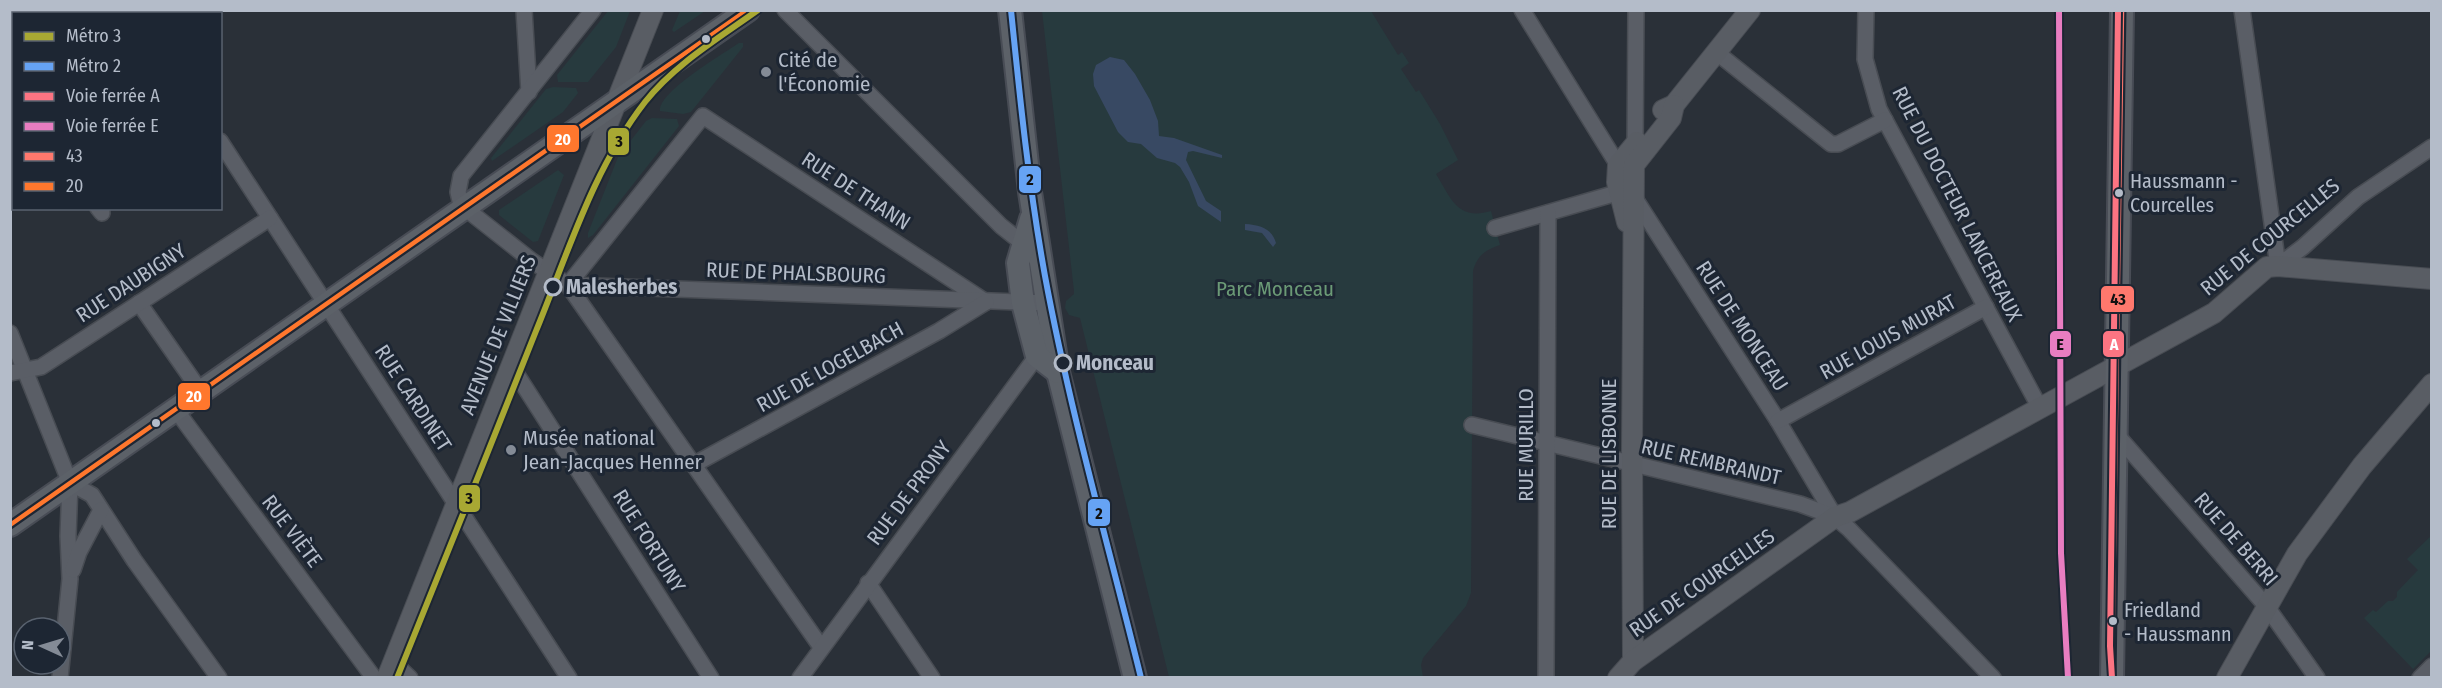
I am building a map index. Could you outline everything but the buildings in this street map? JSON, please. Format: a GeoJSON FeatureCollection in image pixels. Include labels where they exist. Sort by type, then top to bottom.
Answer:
{"type":"FeatureCollection","features":[{"type":"Feature","properties":{"kind":"main road"},"geometry":{"type":"LineString","coordinates":[[10,525],[748,10]]}},
{"type":"Feature","properties":{"kind":"main road"},"geometry":{"type":"LineString","coordinates":[[1010,10],[1033,211],[1032,251],[1047,303],[1058,372],[1135,678]]}},
{"type":"Feature","properties":{"kind":"main road"},"geometry":{"type":"LineString","coordinates":[[2112,678],[2122,10]]}},
{"type":"Feature","properties":{"kind":"main road"},"geometry":{"type":"LineString","coordinates":[[1032,251],[1018,263],[1023,303],[1037,356],[1058,372]]}},
{"type":"Feature","properties":{"kind":"street"},"geometry":{"type":"LineString","coordinates":[[524,10],[529,92]]}},
{"type":"Feature","properties":{"kind":"street"},"geometry":{"type":"LineString","coordinates":[[593,10],[461,176],[458,192],[463,209],[568,285],[821,647]]}},
{"type":"Feature","properties":{"kind":"street","name":"AVENUE DE VILLIERS"},"geometry":{"type":"LineString","coordinates":[[390,670],[653,10]]}},
{"type":"Feature","properties":{"kind":"street"},"geometry":{"type":"LineString","coordinates":[[1522,10],[1626,165]]}},
{"type":"Feature","properties":{"kind":"street"},"geometry":{"type":"LineString","coordinates":[[1635,145],[1636,10]]}},
{"type":"Feature","properties":{"kind":"street"},"geometry":{"type":"LineString","coordinates":[[1626,165],[1635,145],[1662,111],[1674,105],[1750,10]]}},
{"type":"Feature","properties":{"kind":"street","name":"RUE DU DOCTEUR LANCEREAUX"},"geometry":{"type":"LineString","coordinates":[[1866,10],[1865,59],[1879,109],[2040,408]]}},
{"type":"Feature","properties":{"kind":"street"},"geometry":{"type":"LineString","coordinates":[[2242,10],[2278,266],[2432,279]]}},
{"type":"Feature","properties":{"kind":"street"},"geometry":{"type":"LineString","coordinates":[[786,11],[998,223],[1032,251]]}},
{"type":"Feature","properties":{"kind":"street"},"geometry":{"type":"LineString","coordinates":[[1716,52],[1831,144],[1838,144],[1885,120]]}},
{"type":"Feature","properties":{"kind":"street"},"geometry":{"type":"LineString","coordinates":[[1626,165],[1671,118],[1674,105]]}},
{"type":"Feature","properties":{"kind":"street","name":"RUE DE THANN"},"geometry":{"type":"LineString","coordinates":[[568,285],[703,116],[986,302]]}},
{"type":"Feature","properties":{"kind":"street","name":"RUE CARDINET"},"geometry":{"type":"LineString","coordinates":[[222,144],[569,678]]}},
{"type":"Feature","properties":{"kind":"street","name":"RUE DE COURCELLES"},"geometry":{"type":"LineString","coordinates":[[1618,678],[1633,661],[1816,531],[1845,519],[2040,408],[2214,313],[2267,267],[2278,266],[2303,247],[2358,197],[2432,147]]}},
{"type":"Feature","properties":{"kind":"street","name":"RUE DE LISBONNE"},"geometry":{"type":"LineString","coordinates":[[1626,165],[1627,195],[1634,247],[1633,661]]}},
{"type":"Feature","properties":{"kind":"street"},"geometry":{"type":"LineString","coordinates":[[1495,228],[1627,195]]}},
{"type":"Feature","properties":{"kind":"street","name":"RUE DE MONCEAU"},"geometry":{"type":"LineString","coordinates":[[1627,195],[1778,421],[1820,492],[1845,519]]}},
{"type":"Feature","properties":{"kind":"street","name":"RUE MURILLO"},"geometry":{"type":"LineString","coordinates":[[1546,678],[1548,213]]}},
{"type":"Feature","properties":{"kind":"street","name":"RUE DAUBIGNY"},"geometry":{"type":"LineString","coordinates":[[18,372],[41,367],[270,218]]}},
{"type":"Feature","properties":{"kind":"street","name":"RUE DE PHALSBOURG"},"geometry":{"type":"LineString","coordinates":[[568,285],[1047,303]]}},
{"type":"Feature","properties":{"kind":"street","name":"RUE DE LOGELBACH"},"geometry":{"type":"LineString","coordinates":[[693,465],[939,331],[986,302]]}},
{"type":"Feature","properties":{"kind":"street"},"geometry":{"type":"LineString","coordinates":[[139,303],[201,392]]}},
{"type":"Feature","properties":{"kind":"street","name":"RUE LOUIS MURAT"},"geometry":{"type":"LineString","coordinates":[[1778,421],[1986,307]]}},
{"type":"Feature","properties":{"kind":"street"},"geometry":{"type":"LineString","coordinates":[[10,333],[18,372],[70,483],[70,579],[60,678]]}},
{"type":"Feature","properties":{"kind":"street","name":"RUE DE PRONY"},"geometry":{"type":"LineString","coordinates":[[800,678],[1052,335]]}},
{"type":"Feature","properties":{"kind":"street","name":"RUE FORTUNY"},"geometry":{"type":"LineString","coordinates":[[512,367],[711,678]]}},
{"type":"Feature","properties":{"kind":"street"},"geometry":{"type":"LineString","coordinates":[[2227,678],[2297,554],[2352,479],[2429,392]]}},
{"type":"Feature","properties":{"kind":"street","name":"RUE VIÈTE"},"geometry":{"type":"LineString","coordinates":[[176,410],[374,678]]}},
{"type":"Feature","properties":{"kind":"street","name":"RUE REMBRANDT"},"geometry":{"type":"LineString","coordinates":[[1472,425],[1800,504],[1845,519]]}},
{"type":"Feature","properties":{"kind":"street","name":"RUE DE BERRI"},"geometry":{"type":"LineString","coordinates":[[2116,434],[2267,607],[2318,678]]}},
{"type":"Feature","properties":{"kind":"street"},"geometry":{"type":"LineString","coordinates":[[70,483],[92,495],[118,536],[219,678]]}},
{"type":"Feature","properties":{"kind":"street"},"geometry":{"type":"LineString","coordinates":[[70,579],[79,552],[101,510]]}},
{"type":"Feature","properties":{"kind":"street"},"geometry":{"type":"LineString","coordinates":[[69,511],[92,527],[118,536]]}},
{"type":"Feature","properties":{"kind":"street"},"geometry":{"type":"LineString","coordinates":[[1845,519],[1993,678]]}},
{"type":"Feature","properties":{"kind":"street"},"geometry":{"type":"LineString","coordinates":[[868,583],[932,678]]}},
{"type":"Feature","properties":{"kind":"street"},"geometry":{"type":"LineString","coordinates":[[2420,678],[2432,666]]}},
{"type":"Feature","properties":{"kind":"street"},"geometry":{"type":"LineString","coordinates":[[390,670],[410,678]]}},
{"type":"Feature","properties":{"kind":"green space"},"geometry":{"type":"Polygon","coordinates":[[[680,10],[705,11],[674,32],[672,30],[680,10]]]}},
{"type":"Feature","properties":{"kind":"green space"},"geometry":{"type":"Polygon","coordinates":[[[608,11],[630,11],[616,47],[588,82],[558,82],[557,75],[608,11]]]}},
{"type":"Feature","properties":{"kind":"green space","name":"Parc Monceau"},"geometry":{"type":"Polygon","coordinates":[[[1042,11],[1371,11],[1398,55],[1402,52],[1409,63],[1401,69],[1416,92],[1419,90],[1458,160],[1436,174],[1451,199],[1463,210],[1470,213],[1491,211],[1500,245],[1482,254],[1473,271],[1471,593],[1466,606],[1423,658],[1421,665],[1423,677],[1169,677],[1080,318],[1069,315],[1065,308],[1066,301],[1074,294],[1074,291],[1042,11]]]}},
{"type":"Feature","properties":{"kind":"green space"},"geometry":{"type":"Polygon","coordinates":[[[739,43],[743,43],[743,47],[691,112],[683,114],[660,111],[662,103],[680,84],[739,43]]]}},
{"type":"Feature","properties":{"kind":"green space"},"geometry":{"type":"Polygon","coordinates":[[[576,88],[578,93],[563,112],[492,161],[491,158],[546,89],[576,88]]]}},
{"type":"Feature","properties":{"kind":"green space"},"geometry":{"type":"Polygon","coordinates":[[[652,118],[677,119],[679,126],[593,235],[588,238],[618,157],[646,121],[652,118]]]}},
{"type":"Feature","properties":{"kind":"green space"},"geometry":{"type":"Polygon","coordinates":[[[558,170],[564,175],[538,241],[533,242],[499,215],[499,210],[558,170]]]}},
{"type":"Feature","properties":{"kind":"green space"},"geometry":{"type":"Polygon","coordinates":[[[2431,536],[2431,651],[2413,669],[2364,618],[2373,610],[2376,612],[2388,601],[2393,601],[2397,597],[2397,592],[2418,570],[2407,559],[2431,536]]]}},
{"type":"Feature","properties":{"kind":"water"},"geometry":{"type":"Polygon","coordinates":[[[1110,57],[1124,60],[1135,74],[1150,100],[1158,121],[1159,136],[1174,138],[1222,155],[1222,158],[1193,151],[1188,152],[1186,160],[1206,201],[1221,211],[1221,222],[1198,206],[1189,182],[1180,167],[1175,163],[1157,158],[1141,144],[1128,142],[1118,132],[1094,86],[1093,74],[1096,65],[1110,57]]]}},
{"type":"Feature","properties":{"kind":"water"},"geometry":{"type":"Polygon","coordinates":[[[1245,224],[1256,225],[1269,231],[1276,243],[1273,247],[1262,233],[1245,230],[1245,224]]]}},
{"type":"Feature","properties":{"kind":"metro line","name":"3"},"geometry":{"type":"LineString","coordinates":[[397,678],[583,212],[611,155],[627,128],[657,88],[698,52],[758,10]]}},
{"type":"Feature","properties":{"kind":"metro line","name":"2"},"geometry":{"type":"LineString","coordinates":[[1011,10],[1021,110],[1045,276],[1078,427],[1141,678]]}},
{"type":"Feature","properties":{"kind":"rail line","name":"E"},"geometry":{"type":"LineString","coordinates":[[2059,10],[2061,553],[2068,678]]}},
{"type":"Feature","properties":{"kind":"rail line","name":"A"},"geometry":{"type":"LineString","coordinates":[[2112,678],[2110,646],[2118,10]]}},
{"type":"Feature","properties":{"kind":"transit line","name":"20"},"geometry":{"type":"LineString","coordinates":[[10,525],[747,10]]}},
{"type":"Feature","properties":{"kind":"transit line","name":"43"},"geometry":{"type":"LineString","coordinates":[[2112,678],[2122,10]]}},
{"type":"Feature","properties":{"kind":"place","name":"Cité de l'Économie"},"geometry":{"type":"Point","coordinates":[766,72]}},
{"type":"Feature","properties":{"kind":"place","name":"Haussmann - Courcelles"},"geometry":{"type":"Point","coordinates":[2119,193]}},
{"type":"Feature","properties":{"kind":"place","name":"Malesherbes"},"geometry":{"type":"Point","coordinates":[553,287]}},
{"type":"Feature","properties":{"kind":"place","name":"Monceau"},"geometry":{"type":"Point","coordinates":[1063,363]}},
{"type":"Feature","properties":{"kind":"place","name":"Musée national Jean-Jacques Henner"},"geometry":{"type":"Point","coordinates":[511,450]}},
{"type":"Feature","properties":{"kind":"place","name":"Friedland - Haussmann"},"geometry":{"type":"Point","coordinates":[2113,621]}}]}
